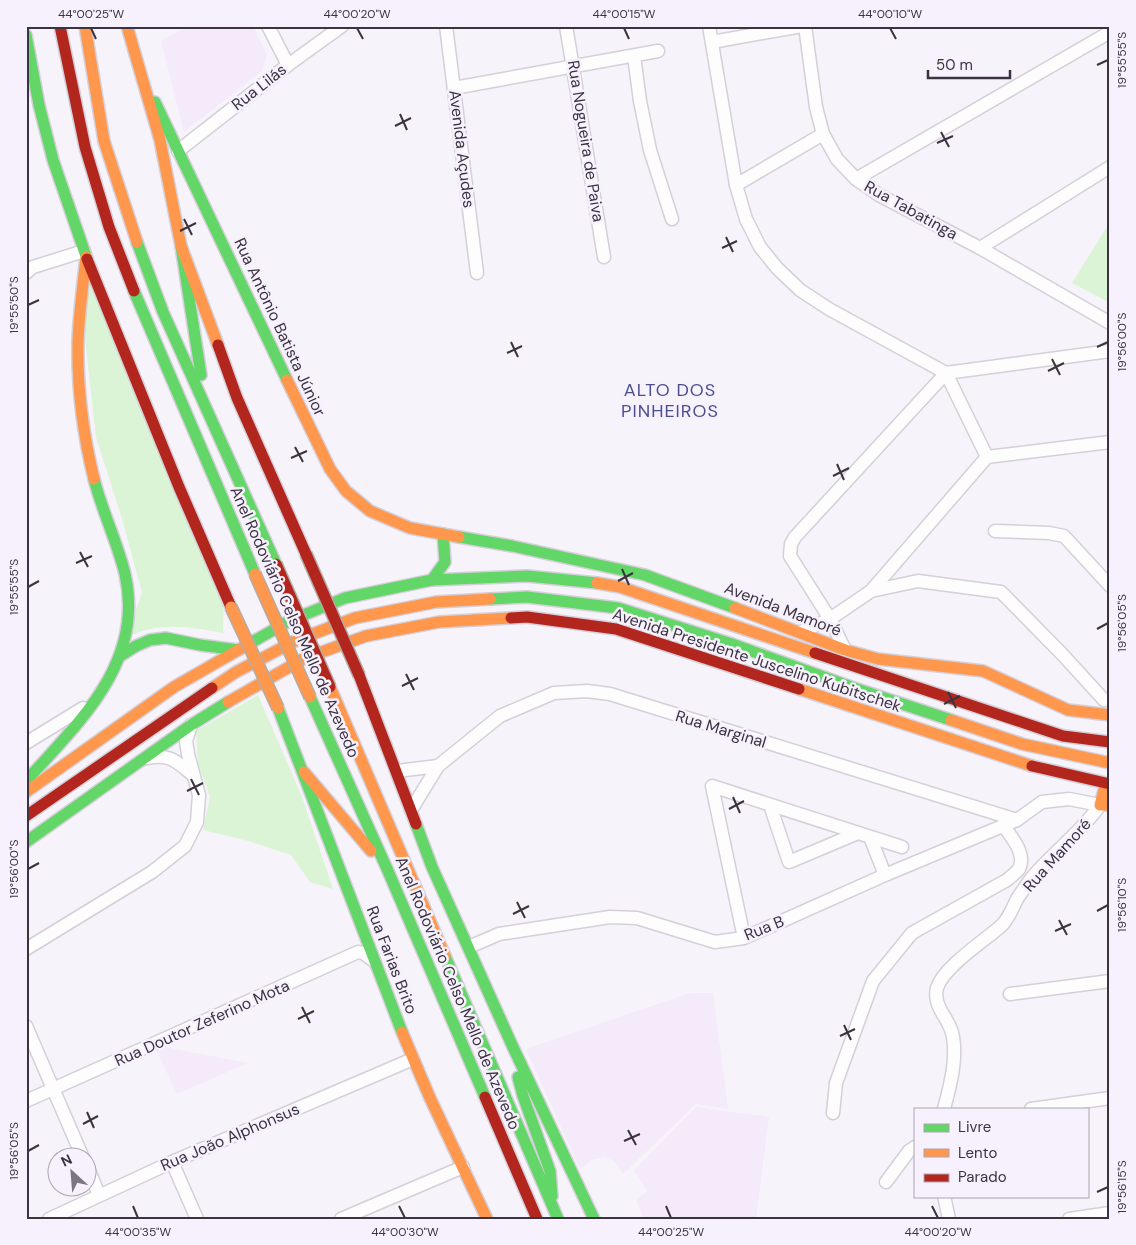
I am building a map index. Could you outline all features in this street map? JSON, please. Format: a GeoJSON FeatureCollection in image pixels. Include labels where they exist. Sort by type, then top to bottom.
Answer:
{"type":"FeatureCollection","features":[{"type":"Feature","properties":{"kind":"main road","name":"Anel Rodoviário Celso Mello de Azevedo"},"geometry":{"type":"LineString","coordinates":[[60,26],[85,147],[109,226],[149,329],[255,574],[388,871],[537,1219]]}},
{"type":"Feature","properties":{"kind":"main road","name":"Anel Rodoviário Celso Mello de Azevedo"},"geometry":{"type":"LineString","coordinates":[[85,26],[104,141],[128,218],[163,312],[330,687],[558,1219]]}},
{"type":"Feature","properties":{"kind":"main road","name":"Anel Rodoviário Celso Mello de Azevedo"},"geometry":{"type":"LineString","coordinates":[[127,26],[160,140],[181,246],[237,398],[359,676],[397,771],[432,867],[512,1045],[594,1219]]}},
{"type":"Feature","properties":{"kind":"main road"},"geometry":{"type":"LineString","coordinates":[[26,35],[52,160],[85,254],[78,340],[81,398],[87,446],[95,483],[120,556],[128,588],[130,608],[128,629],[120,656],[96,700],[26,781]]}},
{"type":"Feature","properties":{"kind":"main road","name":"Rua Antônio Batista Júnior"},"geometry":{"type":"LineString","coordinates":[[142,77],[330,468],[346,492],[370,511],[410,528],[443,534]]}},
{"type":"Feature","properties":{"kind":"main road"},"geometry":{"type":"LineString","coordinates":[[181,246],[199,368],[218,437]]}},
{"type":"Feature","properties":{"kind":"main road","name":"Rua Farias Brito"},"geometry":{"type":"LineString","coordinates":[[85,254],[179,487],[231,607],[278,708],[413,1059],[487,1219]]}},
{"type":"Feature","properties":{"kind":"main road"},"geometry":{"type":"LineString","coordinates":[[432,580],[445,562],[443,534]]}},
{"type":"Feature","properties":{"kind":"main road","name":"Avenida Mamoré"},"geometry":{"type":"LineString","coordinates":[[443,534],[512,546],[645,575],[845,650],[878,659],[984,672],[1068,710],[1110,715]]}},
{"type":"Feature","properties":{"kind":"main road","name":"Avenida Presidente Juscelino Kubitschek"},"geometry":{"type":"LineString","coordinates":[[26,792],[174,688],[288,621],[344,598],[432,580],[527,576],[574,580],[620,587],[1063,736],[1110,742]]}},
{"type":"Feature","properties":{"kind":"main road","name":"Avenida Presidente Juscelino Kubitschek"},"geometry":{"type":"LineString","coordinates":[[26,816],[236,672],[297,640],[355,618],[436,602],[527,597],[618,608],[732,644],[857,689],[1022,744],[1110,763]]}},
{"type":"Feature","properties":{"kind":"main road","name":"Avenida Presidente Juscelino Kubitschek"},"geometry":{"type":"LineString","coordinates":[[26,842],[191,726],[246,691],[305,658],[366,636],[439,622],[526,617],[616,629],[1021,764],[1108,783]]}},
{"type":"Feature","properties":{"kind":"main road"},"geometry":{"type":"LineString","coordinates":[[120,656],[143,643],[166,638],[238,650]]}},
{"type":"Feature","properties":{"kind":"main road"},"geometry":{"type":"LineString","coordinates":[[304,772],[388,871]]}},
{"type":"Feature","properties":{"kind":"main road"},"geometry":{"type":"LineString","coordinates":[[1105,805],[1108,783]]}},
{"type":"Feature","properties":{"kind":"main road"},"geometry":{"type":"LineString","coordinates":[[512,1045],[522,1096],[550,1171],[553,1208]]}},
{"type":"Feature","properties":{"kind":"street"},"geometry":{"type":"LineString","coordinates":[[268,26],[288,65]]}},
{"type":"Feature","properties":{"kind":"street","name":"Rua Lilás"},"geometry":{"type":"LineString","coordinates":[[178,151],[288,65],[342,26]]}},
{"type":"Feature","properties":{"kind":"street","name":"Avenida Açudes"},"geometry":{"type":"LineString","coordinates":[[446,26],[477,273]]}},
{"type":"Feature","properties":{"kind":"street","name":"Rua Nogueira de Paiva"},"geometry":{"type":"LineString","coordinates":[[566,26],[604,257]]}},
{"type":"Feature","properties":{"kind":"street"},"geometry":{"type":"LineString","coordinates":[[709,26],[736,185],[746,220],[760,246],[777,268],[800,290],[829,309],[946,373],[987,457]]}},
{"type":"Feature","properties":{"kind":"street"},"geometry":{"type":"LineString","coordinates":[[712,42],[804,26]]}},
{"type":"Feature","properties":{"kind":"street","name":"Rua Tabatinga"},"geometry":{"type":"LineString","coordinates":[[804,26],[816,107],[823,134],[837,159],[856,179],[879,195],[980,248],[1110,323]]}},
{"type":"Feature","properties":{"kind":"street"},"geometry":{"type":"LineString","coordinates":[[856,179],[1110,32]]}},
{"type":"Feature","properties":{"kind":"street"},"geometry":{"type":"LineString","coordinates":[[454,88],[634,56],[658,50]]}},
{"type":"Feature","properties":{"kind":"street"},"geometry":{"type":"LineString","coordinates":[[634,56],[640,101],[650,150],[672,219]]}},
{"type":"Feature","properties":{"kind":"street"},"geometry":{"type":"LineString","coordinates":[[736,185],[823,134]]}},
{"type":"Feature","properties":{"kind":"street"},"geometry":{"type":"LineString","coordinates":[[980,248],[1110,167]]}},
{"type":"Feature","properties":{"kind":"street"},"geometry":{"type":"LineString","coordinates":[[29,266],[85,254]]}},
{"type":"Feature","properties":{"kind":"street"},"geometry":{"type":"LineString","coordinates":[[845,650],[830,619],[790,556],[791,544],[795,537],[946,373],[1110,351]]}},
{"type":"Feature","properties":{"kind":"street"},"geometry":{"type":"LineString","coordinates":[[801,632],[830,619],[870,591],[987,457],[1110,442]]}},
{"type":"Feature","properties":{"kind":"street"},"geometry":{"type":"LineString","coordinates":[[995,531],[1049,533],[1064,536],[1110,586]]}},
{"type":"Feature","properties":{"kind":"street"},"geometry":{"type":"LineString","coordinates":[[870,591],[918,580],[1001,592],[1107,699],[1068,710]]}},
{"type":"Feature","properties":{"kind":"street","name":"Rua Marginal"},"geometry":{"type":"LineString","coordinates":[[411,810],[438,766],[500,716],[554,693],[587,691],[610,694],[1017,820]]}},
{"type":"Feature","properties":{"kind":"street"},"geometry":{"type":"LineString","coordinates":[[26,743],[96,700]]}},
{"type":"Feature","properties":{"kind":"street"},"geometry":{"type":"LineString","coordinates":[[26,949],[152,872],[185,846],[197,822],[199,795],[186,741],[191,726]]}},
{"type":"Feature","properties":{"kind":"street"},"geometry":{"type":"LineString","coordinates":[[146,758],[162,755],[177,762],[193,774]]}},
{"type":"Feature","properties":{"kind":"street"},"geometry":{"type":"LineString","coordinates":[[397,771],[438,766]]}},
{"type":"Feature","properties":{"kind":"street"},"geometry":{"type":"LineString","coordinates":[[744,938],[712,786],[902,848]]}},
{"type":"Feature","properties":{"kind":"street","name":"Rua B"},"geometry":{"type":"LineString","coordinates":[[469,947],[499,934],[610,917],[637,918],[715,942],[744,938],[885,875],[1017,820],[1042,802],[1068,799],[1105,805]]}},
{"type":"Feature","properties":{"kind":"street"},"geometry":{"type":"LineString","coordinates":[[770,805],[789,862],[864,835]]}},
{"type":"Feature","properties":{"kind":"street","name":"Rua Mamoré"},"geometry":{"type":"LineString","coordinates":[[944,1108],[954,1052],[953,1035],[938,1007],[936,998],[938,986],[973,947],[1004,924],[1018,897],[1036,874],[1105,805]]}},
{"type":"Feature","properties":{"kind":"street"},"geometry":{"type":"LineString","coordinates":[[833,1113],[836,1083],[873,981],[912,933],[1007,880],[1018,870],[1022,860],[1019,850],[1003,825]]}},
{"type":"Feature","properties":{"kind":"street"},"geometry":{"type":"LineString","coordinates":[[864,835],[885,875]]}},
{"type":"Feature","properties":{"kind":"street","name":"Rua Doutor Zeferino Mota"},"geometry":{"type":"LineString","coordinates":[[26,1101],[358,952],[363,953],[375,963]]}},
{"type":"Feature","properties":{"kind":"street"},"geometry":{"type":"LineString","coordinates":[[1010,994],[1110,981]]}},
{"type":"Feature","properties":{"kind":"street"},"geometry":{"type":"LineString","coordinates":[[26,1026],[79,1148]]}},
{"type":"Feature","properties":{"kind":"street","name":"Rua João Alphonsus"},"geometry":{"type":"LineString","coordinates":[[50,1219],[172,1162],[413,1059]]}},
{"type":"Feature","properties":{"kind":"street"},"geometry":{"type":"LineString","coordinates":[[1038,1108],[1110,1098]]}},
{"type":"Feature","properties":{"kind":"street"},"geometry":{"type":"LineString","coordinates":[[886,1182],[909,1151],[914,1148]]}},
{"type":"Feature","properties":{"kind":"street"},"geometry":{"type":"LineString","coordinates":[[172,1162],[197,1219]]}},
{"type":"Feature","properties":{"kind":"street"},"geometry":{"type":"LineString","coordinates":[[342,1219],[463,1167]]}},
{"type":"Feature","properties":{"kind":"street"},"geometry":{"type":"LineString","coordinates":[[944,1198],[949,1219]]}},
{"type":"Feature","properties":{"kind":"street"},"geometry":{"type":"LineString","coordinates":[[1069,1219],[1110,1213]]}},
{"type":"Feature","properties":{"kind":"shaded area"},"geometry":{"type":"Polygon","coordinates":[[[188,26],[253,26],[267,54],[262,71],[184,132],[161,41],[188,26]]]}},
{"type":"Feature","properties":{"kind":"shaded area"},"geometry":{"type":"Polygon","coordinates":[[[690,993],[713,993],[728,1109],[696,1104],[623,1174],[614,1161],[605,1157],[591,1160],[580,1169],[526,1049],[690,993]]]}},
{"type":"Feature","properties":{"kind":"shaded area"},"geometry":{"type":"Polygon","coordinates":[[[154,1045],[248,1063],[177,1094],[154,1045]]]}},
{"type":"Feature","properties":{"kind":"shaded area"},"geometry":{"type":"Polygon","coordinates":[[[696,1107],[769,1117],[756,1219],[644,1219],[636,1200],[647,1191],[634,1170],[696,1107]]]}},
{"type":"Feature","properties":{"kind":"green space"},"geometry":{"type":"Polygon","coordinates":[[[1110,222],[1110,303],[1072,283],[1110,222]]]}},
{"type":"Feature","properties":{"kind":"green space"},"geometry":{"type":"Polygon","coordinates":[[[87,274],[224,590],[223,633],[186,627],[162,627],[150,629],[126,638],[142,593],[123,522],[96,437],[85,339],[87,274]]]}},
{"type":"Feature","properties":{"kind":"green space"},"geometry":{"type":"Polygon","coordinates":[[[258,695],[302,797],[333,889],[310,882],[291,855],[248,841],[203,830],[210,797],[198,763],[196,731],[258,695]]]}},
{"type":"Feature","properties":{"kind":"traffic: fast"},"geometry":{"type":"LineString","coordinates":[[26,35],[39,105],[53,160],[87,259]]}},
{"type":"Feature","properties":{"kind":"traffic: fast"},"geometry":{"type":"LineString","coordinates":[[155,102],[287,380]]}},
{"type":"Feature","properties":{"kind":"traffic: fast"},"geometry":{"type":"LineString","coordinates":[[137,242],[163,312],[276,564]]}},
{"type":"Feature","properties":{"kind":"traffic: fast"},"geometry":{"type":"LineString","coordinates":[[181,246],[201,375]]}},
{"type":"Feature","properties":{"kind":"traffic: fast"},"geometry":{"type":"LineString","coordinates":[[134,291],[255,574]]}},
{"type":"Feature","properties":{"kind":"traffic: fast"},"geometry":{"type":"LineString","coordinates":[[26,781],[67,736],[103,688],[117,662],[126,635],[129,606],[125,574],[94,479]]}},
{"type":"Feature","properties":{"kind":"traffic: fast"},"geometry":{"type":"LineString","coordinates":[[432,580],[445,562],[443,534]]}},
{"type":"Feature","properties":{"kind":"traffic: fast"},"geometry":{"type":"LineString","coordinates":[[459,537],[512,546],[645,575],[735,608]]}},
{"type":"Feature","properties":{"kind":"traffic: fast"},"geometry":{"type":"LineString","coordinates":[[247,645],[289,621],[345,598],[432,580],[527,576],[597,583]]}},
{"type":"Feature","properties":{"kind":"traffic: fast"},"geometry":{"type":"LineString","coordinates":[[490,599],[527,597],[618,608],[732,644],[857,689],[951,720]]}},
{"type":"Feature","properties":{"kind":"traffic: fast"},"geometry":{"type":"LineString","coordinates":[[120,656],[150,640],[166,638],[238,650]]}},
{"type":"Feature","properties":{"kind":"traffic: fast"},"geometry":{"type":"LineString","coordinates":[[310,697],[388,871],[485,1097]]}},
{"type":"Feature","properties":{"kind":"traffic: fast"},"geometry":{"type":"LineString","coordinates":[[26,842],[191,725],[228,702]]}},
{"type":"Feature","properties":{"kind":"traffic: fast"},"geometry":{"type":"LineString","coordinates":[[278,708],[402,1032]]}},
{"type":"Feature","properties":{"kind":"traffic: fast"},"geometry":{"type":"LineString","coordinates":[[416,824],[432,867],[512,1045],[594,1219]]}},
{"type":"Feature","properties":{"kind":"traffic: fast"},"geometry":{"type":"LineString","coordinates":[[445,956],[558,1219]]}},
{"type":"Feature","properties":{"kind":"traffic: fast"},"geometry":{"type":"LineString","coordinates":[[518,1077],[550,1171],[552,1196]]}},
{"type":"Feature","properties":{"kind":"traffic: slow"},"geometry":{"type":"LineString","coordinates":[[85,26],[104,141],[137,242]]}},
{"type":"Feature","properties":{"kind":"traffic: slow"},"geometry":{"type":"LineString","coordinates":[[127,26],[160,140],[181,246],[218,345]]}},
{"type":"Feature","properties":{"kind":"traffic: slow"},"geometry":{"type":"LineString","coordinates":[[86,257],[80,310],[78,358],[84,428],[94,479]]}},
{"type":"Feature","properties":{"kind":"traffic: slow"},"geometry":{"type":"LineString","coordinates":[[287,380],[330,469],[346,491],[370,511],[410,528],[459,537]]}},
{"type":"Feature","properties":{"kind":"traffic: slow"},"geometry":{"type":"LineString","coordinates":[[255,574],[310,697]]}},
{"type":"Feature","properties":{"kind":"traffic: slow"},"geometry":{"type":"LineString","coordinates":[[597,583],[620,587],[815,653]]}},
{"type":"Feature","properties":{"kind":"traffic: slow"},"geometry":{"type":"LineString","coordinates":[[212,688],[236,672],[297,640],[355,618],[436,602],[490,599]]}},
{"type":"Feature","properties":{"kind":"traffic: slow"},"geometry":{"type":"LineString","coordinates":[[231,607],[278,708]]}},
{"type":"Feature","properties":{"kind":"traffic: slow"},"geometry":{"type":"LineString","coordinates":[[735,608],[845,650],[878,659],[983,671],[1068,710],[1110,715]]}},
{"type":"Feature","properties":{"kind":"traffic: slow"},"geometry":{"type":"LineString","coordinates":[[228,702],[305,658],[366,636],[439,622],[511,618]]}},
{"type":"Feature","properties":{"kind":"traffic: slow"},"geometry":{"type":"LineString","coordinates":[[26,792],[174,687],[247,645]]}},
{"type":"Feature","properties":{"kind":"traffic: slow"},"geometry":{"type":"LineString","coordinates":[[330,687],[445,956]]}},
{"type":"Feature","properties":{"kind":"traffic: slow"},"geometry":{"type":"LineString","coordinates":[[799,689],[1032,766]]}},
{"type":"Feature","properties":{"kind":"traffic: slow"},"geometry":{"type":"LineString","coordinates":[[951,720],[1022,744],[1110,763]]}},
{"type":"Feature","properties":{"kind":"traffic: slow"},"geometry":{"type":"LineString","coordinates":[[304,772],[371,851]]}},
{"type":"Feature","properties":{"kind":"traffic: slow"},"geometry":{"type":"LineString","coordinates":[[1106,783],[1100,805],[1110,805]]}},
{"type":"Feature","properties":{"kind":"traffic: slow"},"geometry":{"type":"LineString","coordinates":[[402,1032],[430,1098],[487,1219]]}},
{"type":"Feature","properties":{"kind":"traffic: jam"},"geometry":{"type":"LineString","coordinates":[[60,26],[85,147],[109,227],[134,291]]}},
{"type":"Feature","properties":{"kind":"traffic: jam"},"geometry":{"type":"LineString","coordinates":[[87,259],[179,487],[231,607]]}},
{"type":"Feature","properties":{"kind":"traffic: jam"},"geometry":{"type":"LineString","coordinates":[[218,345],[237,398],[306,554]]}},
{"type":"Feature","properties":{"kind":"traffic: jam"},"geometry":{"type":"LineString","coordinates":[[306,554],[359,675]]}},
{"type":"Feature","properties":{"kind":"traffic: jam"},"geometry":{"type":"LineString","coordinates":[[276,564],[330,687]]}},
{"type":"Feature","properties":{"kind":"traffic: jam"},"geometry":{"type":"LineString","coordinates":[[511,618],[527,617],[616,629],[799,689]]}},
{"type":"Feature","properties":{"kind":"traffic: jam"},"geometry":{"type":"LineString","coordinates":[[815,653],[1063,736],[1110,742]]}},
{"type":"Feature","properties":{"kind":"traffic: jam"},"geometry":{"type":"LineString","coordinates":[[359,675],[416,824]]}},
{"type":"Feature","properties":{"kind":"traffic: jam"},"geometry":{"type":"LineString","coordinates":[[26,816],[212,688]]}},
{"type":"Feature","properties":{"kind":"traffic: jam"},"geometry":{"type":"LineString","coordinates":[[1032,766],[1110,784]]}},
{"type":"Feature","properties":{"kind":"traffic: jam"},"geometry":{"type":"LineString","coordinates":[[485,1097],[537,1219]]}},
{"type":"Feature","properties":{"kind":"district","name":"ALTO DOS PINHEIROS"},"geometry":{"type":"Point","coordinates":[670,400]}}]}
